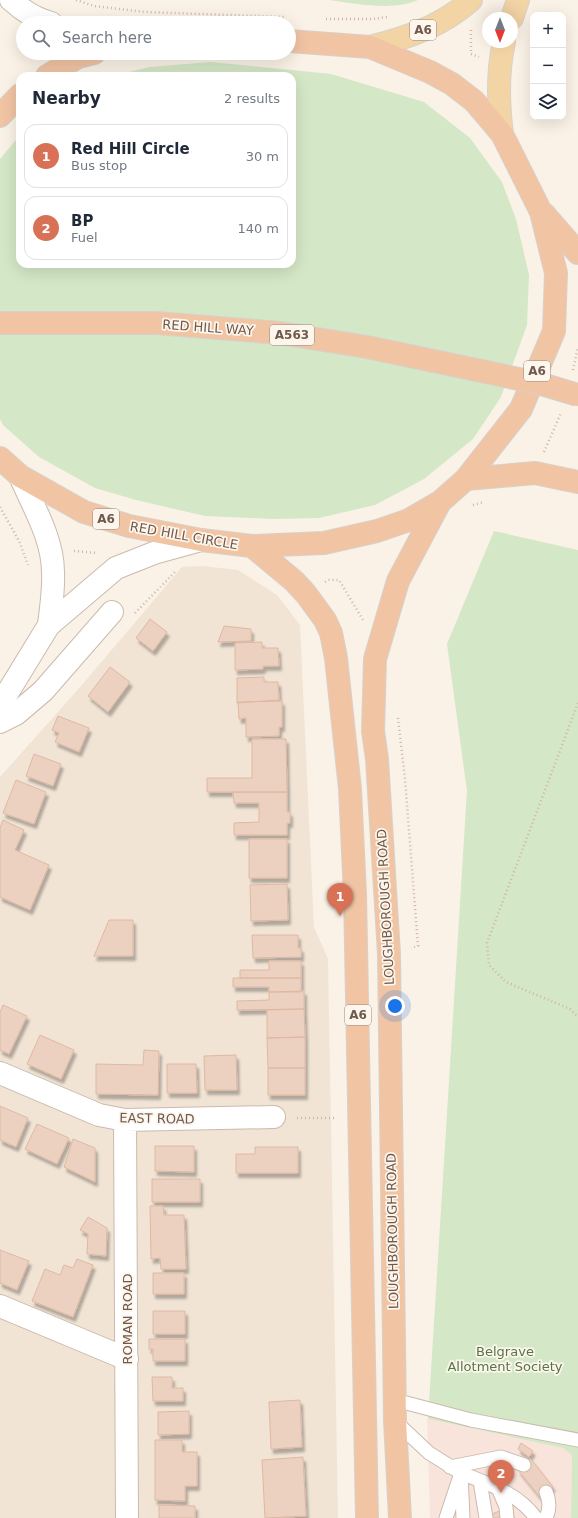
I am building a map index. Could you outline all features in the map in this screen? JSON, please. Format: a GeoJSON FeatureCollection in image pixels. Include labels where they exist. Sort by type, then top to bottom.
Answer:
{"type":"FeatureCollection","features":[{"type":"Feature","properties":{"kind":"highway","name":"RED HILL CIRCLE"},"geometry":{"type":"LineString","coordinates":[[0,458],[20,476],[84,512],[129,526],[201,540],[252,546],[324,543],[352,538],[409,520],[440,502],[466,479],[521,409],[554,330],[556,273],[542,212],[502,134],[474,101],[452,84],[430,72],[370,47],[296,42]]}},
{"type":"Feature","properties":{"kind":"highway"},"geometry":{"type":"LineString","coordinates":[[54,72],[73,60]]}},
{"type":"Feature","properties":{"kind":"highway"},"geometry":{"type":"LineString","coordinates":[[0,116],[16,99]]}},
{"type":"Feature","properties":{"kind":"highway"},"geometry":{"type":"LineString","coordinates":[[542,212],[578,253]]}},
{"type":"Feature","properties":{"kind":"highway","name":"RED HILL WAY"},"geometry":{"type":"LineString","coordinates":[[0,323],[157,323],[280,333],[367,347],[538,383],[578,396]]}},
{"type":"Feature","properties":{"kind":"highway"},"geometry":{"type":"LineString","coordinates":[[466,479],[534,473],[578,482]]}},
{"type":"Feature","properties":{"kind":"highway","name":"LOUGHBOROUGH ROAD"},"geometry":{"type":"LineString","coordinates":[[400,1518],[395,1410],[389,954],[378,759],[373,731],[375,659],[387,613],[398,581],[440,502]]}},
{"type":"Feature","properties":{"kind":"highway","name":"A6"},"geometry":{"type":"LineString","coordinates":[[252,546],[294,581],[306,594],[325,620],[332,639],[350,789],[355,894],[367,1518]]}},
{"type":"Feature","properties":{"kind":"main road","name":"A6"},"geometry":{"type":"LineString","coordinates":[[370,47],[401,40],[428,28],[456,13],[471,0]]}},
{"type":"Feature","properties":{"kind":"main road"},"geometry":{"type":"LineString","coordinates":[[514,12],[518,0]]}},
{"type":"Feature","properties":{"kind":"main road","name":"A6"},"geometry":{"type":"LineString","coordinates":[[502,48],[499,62],[498,104],[502,134]]}},
{"type":"Feature","properties":{"kind":"street"},"geometry":{"type":"LineString","coordinates":[[11,0],[19,8],[34,16]]}},
{"type":"Feature","properties":{"kind":"street"},"geometry":{"type":"LineString","coordinates":[[20,476],[45,533],[51,554],[53,590],[49,625]]}},
{"type":"Feature","properties":{"kind":"street"},"geometry":{"type":"LineString","coordinates":[[0,705],[49,625],[116,568],[154,553],[201,540]]}},
{"type":"Feature","properties":{"kind":"street"},"geometry":{"type":"LineString","coordinates":[[0,722],[16,714],[43,691],[89,627],[112,612]]}},
{"type":"Feature","properties":{"kind":"street","name":"EAST ROAD"},"geometry":{"type":"LineString","coordinates":[[0,1073],[100,1115],[125,1120],[274,1117]]}},
{"type":"Feature","properties":{"kind":"street","name":"ROMAN ROAD"},"geometry":{"type":"LineString","coordinates":[[125,1120],[127,1518]]}},
{"type":"Feature","properties":{"kind":"street"},"geometry":{"type":"LineString","coordinates":[[0,1306],[127,1359]]}},
{"type":"Feature","properties":{"kind":"lane"},"geometry":{"type":"LineString","coordinates":[[395,1410],[471,1420],[578,1440]]}},
{"type":"Feature","properties":{"kind":"lane"},"geometry":{"type":"LineString","coordinates":[[395,1410],[429,1453],[455,1470],[504,1490],[528,1506],[536,1518]]}},
{"type":"Feature","properties":{"kind":"lane"},"geometry":{"type":"LineString","coordinates":[[455,1470],[501,1457],[524,1465]]}},
{"type":"Feature","properties":{"kind":"lane"},"geometry":{"type":"LineString","coordinates":[[446,1518],[455,1470]]}},
{"type":"Feature","properties":{"kind":"lane"},"geometry":{"type":"LineString","coordinates":[[455,1470],[463,1518]]}},
{"type":"Feature","properties":{"kind":"lane"},"geometry":{"type":"LineString","coordinates":[[480,1481],[486,1518]]}},
{"type":"Feature","properties":{"kind":"lane"},"geometry":{"type":"LineString","coordinates":[[498,1488],[506,1507],[507,1518]]}},
{"type":"Feature","properties":{"kind":"lane"},"geometry":{"type":"LineString","coordinates":[[546,1492],[550,1501],[546,1518]]}},
{"type":"Feature","properties":{"kind":"path"},"geometry":{"type":"LineString","coordinates":[[76,0],[94,6],[145,12],[263,16]]}},
{"type":"Feature","properties":{"kind":"path"},"geometry":{"type":"LineString","coordinates":[[323,19],[373,19],[388,16]]}},
{"type":"Feature","properties":{"kind":"path"},"geometry":{"type":"LineString","coordinates":[[112,612],[129,618],[176,571]]}},
{"type":"Feature","properties":{"kind":"path"},"geometry":{"type":"LineString","coordinates":[[578,703],[487,942],[489,965],[506,982],[570,1009],[578,1017]]}},
{"type":"Feature","properties":{"kind":"path"},"geometry":{"type":"LineString","coordinates":[[389,954],[418,946],[405,780],[398,713]]}},
{"type":"Feature","properties":{"kind":"path"},"geometry":{"type":"LineString","coordinates":[[274,1117],[360,1118]]}},
{"type":"Feature","properties":{"kind":"shaded area"},"geometry":{"type":"Polygon","coordinates":[[[203,566],[238,570],[277,595],[300,625],[314,927],[328,959],[338,1518],[0,1518],[0,777],[81,686],[182,567],[203,566]]]}},
{"type":"Feature","properties":{"kind":"shaded area"},"geometry":{"type":"Polygon","coordinates":[[[427,1419],[563,1448],[572,1455],[571,1518],[430,1518],[427,1419]]]}},
{"type":"Feature","properties":{"kind":"green space"},"geometry":{"type":"Polygon","coordinates":[[[330,0],[418,0],[398,5],[375,6],[330,0]]]}},
{"type":"Feature","properties":{"kind":"green space"},"geometry":{"type":"Polygon","coordinates":[[[211,62],[331,74],[424,102],[470,138],[502,182],[516,219],[529,275],[527,325],[501,397],[473,439],[424,479],[375,505],[319,518],[275,519],[205,516],[136,500],[95,488],[39,457],[3,425],[0,419],[0,159],[16,140],[16,268],[296,268],[296,72],[129,72],[149,67],[211,62]]]}},
{"type":"Feature","properties":{"kind":"green space","name":"Belgrave Allotment Society"},"geometry":{"type":"Polygon","coordinates":[[[494,531],[578,550],[578,1518],[571,1518],[572,1455],[563,1448],[428,1419],[467,791],[447,644],[494,531]]]}},
{"type":"Feature","properties":{"kind":"building"},"geometry":{"type":"Polygon","coordinates":[[[150,619],[167,632],[153,651],[136,638],[150,619]]]}},
{"type":"Feature","properties":{"kind":"building"},"geometry":{"type":"Polygon","coordinates":[[[224,626],[251,629],[251,641],[218,642],[224,626]]]}},
{"type":"Feature","properties":{"kind":"building"},"geometry":{"type":"Polygon","coordinates":[[[262,642],[262,648],[278,648],[279,666],[263,666],[263,669],[235,670],[235,643],[262,642]]]}},
{"type":"Feature","properties":{"kind":"building"},"geometry":{"type":"Polygon","coordinates":[[[110,667],[130,682],[108,712],[88,696],[110,667]]]}},
{"type":"Feature","properties":{"kind":"building"},"geometry":{"type":"Polygon","coordinates":[[[264,677],[264,682],[278,682],[279,700],[237,703],[237,678],[264,677]]]}},
{"type":"Feature","properties":{"kind":"building"},"geometry":{"type":"Polygon","coordinates":[[[282,701],[282,727],[279,727],[279,736],[246,737],[246,718],[239,719],[238,702],[282,701]]]}},
{"type":"Feature","properties":{"kind":"building"},"geometry":{"type":"Polygon","coordinates":[[[58,716],[89,728],[79,752],[55,742],[59,733],[52,730],[58,716]]]}},
{"type":"Feature","properties":{"kind":"building"},"geometry":{"type":"Polygon","coordinates":[[[252,739],[286,739],[287,792],[207,792],[207,778],[252,778],[252,739]]]}},
{"type":"Feature","properties":{"kind":"building"},"geometry":{"type":"Polygon","coordinates":[[[34,754],[61,764],[53,786],[26,776],[34,754]]]}},
{"type":"Feature","properties":{"kind":"building"},"geometry":{"type":"Polygon","coordinates":[[[16,780],[46,792],[34,824],[3,813],[16,780]]]}},
{"type":"Feature","properties":{"kind":"building"},"geometry":{"type":"Polygon","coordinates":[[[233,792],[287,792],[287,812],[290,812],[290,823],[287,823],[287,835],[234,835],[234,823],[259,822],[259,803],[234,803],[233,792]]]}},
{"type":"Feature","properties":{"kind":"building"},"geometry":{"type":"Polygon","coordinates":[[[3,820],[24,830],[15,850],[49,865],[30,910],[0,897],[0,828],[3,820]]]}},
{"type":"Feature","properties":{"kind":"building"},"geometry":{"type":"Polygon","coordinates":[[[249,839],[287,839],[287,878],[249,878],[249,839]]]}},
{"type":"Feature","properties":{"kind":"building"},"geometry":{"type":"Polygon","coordinates":[[[287,884],[288,920],[251,921],[250,885],[287,884]]]}},
{"type":"Feature","properties":{"kind":"building"},"geometry":{"type":"Polygon","coordinates":[[[109,920],[133,920],[133,956],[94,956],[109,920]]]}},
{"type":"Feature","properties":{"kind":"building"},"geometry":{"type":"Polygon","coordinates":[[[252,935],[298,935],[298,948],[301,948],[301,957],[253,958],[252,935]]]}},
{"type":"Feature","properties":{"kind":"building"},"geometry":{"type":"Polygon","coordinates":[[[269,961],[301,961],[301,978],[240,978],[240,970],[269,970],[269,961]]]}},
{"type":"Feature","properties":{"kind":"building"},"geometry":{"type":"Polygon","coordinates":[[[233,978],[301,978],[301,992],[269,992],[269,987],[233,987],[233,978]]]}},
{"type":"Feature","properties":{"kind":"building"},"geometry":{"type":"Polygon","coordinates":[[[304,991],[304,1009],[237,1010],[237,1001],[269,1000],[269,992],[304,991]]]}},
{"type":"Feature","properties":{"kind":"building"},"geometry":{"type":"Polygon","coordinates":[[[3,1005],[27,1016],[9,1054],[0,1050],[0,1012],[3,1005]]]}},
{"type":"Feature","properties":{"kind":"building"},"geometry":{"type":"Polygon","coordinates":[[[304,1009],[305,1037],[267,1038],[267,1010],[304,1009]]]}},
{"type":"Feature","properties":{"kind":"building"},"geometry":{"type":"Polygon","coordinates":[[[40,1035],[74,1050],[61,1079],[27,1064],[40,1035]]]}},
{"type":"Feature","properties":{"kind":"building"},"geometry":{"type":"Polygon","coordinates":[[[305,1037],[305,1068],[268,1068],[267,1038],[305,1037]]]}},
{"type":"Feature","properties":{"kind":"building"},"geometry":{"type":"Polygon","coordinates":[[[144,1050],[159,1051],[158,1095],[96,1094],[96,1064],[143,1065],[144,1050]]]}},
{"type":"Feature","properties":{"kind":"building"},"geometry":{"type":"Polygon","coordinates":[[[236,1055],[237,1090],[205,1090],[204,1056],[236,1055]]]}},
{"type":"Feature","properties":{"kind":"building"},"geometry":{"type":"Polygon","coordinates":[[[167,1064],[196,1064],[197,1093],[167,1093],[167,1064]]]}},
{"type":"Feature","properties":{"kind":"building"},"geometry":{"type":"Polygon","coordinates":[[[268,1068],[305,1068],[305,1095],[268,1095],[268,1068]]]}},
{"type":"Feature","properties":{"kind":"building"},"geometry":{"type":"Polygon","coordinates":[[[0,1106],[28,1118],[16,1147],[0,1140],[0,1106]]]}},
{"type":"Feature","properties":{"kind":"building"},"geometry":{"type":"Polygon","coordinates":[[[37,1124],[69,1138],[57,1164],[25,1149],[37,1124]]]}},
{"type":"Feature","properties":{"kind":"building"},"geometry":{"type":"Polygon","coordinates":[[[73,1139],[95,1148],[95,1182],[64,1167],[73,1139]]]}},
{"type":"Feature","properties":{"kind":"building"},"geometry":{"type":"Polygon","coordinates":[[[155,1146],[194,1146],[194,1172],[155,1171],[155,1146]]]}},
{"type":"Feature","properties":{"kind":"building"},"geometry":{"type":"Polygon","coordinates":[[[255,1147],[298,1147],[298,1173],[236,1173],[236,1154],[255,1154],[255,1147]]]}},
{"type":"Feature","properties":{"kind":"building"},"geometry":{"type":"Polygon","coordinates":[[[152,1179],[200,1179],[200,1202],[152,1202],[152,1179]]]}},
{"type":"Feature","properties":{"kind":"building"},"geometry":{"type":"Polygon","coordinates":[[[150,1206],[163,1206],[164,1215],[184,1215],[186,1269],[161,1269],[160,1258],[151,1259],[150,1206]]]}},
{"type":"Feature","properties":{"kind":"building"},"geometry":{"type":"Polygon","coordinates":[[[88,1217],[107,1228],[106,1256],[87,1254],[88,1234],[80,1230],[88,1217]]]}},
{"type":"Feature","properties":{"kind":"building"},"geometry":{"type":"Polygon","coordinates":[[[0,1250],[29,1261],[17,1290],[0,1283],[0,1250]]]}},
{"type":"Feature","properties":{"kind":"building"},"geometry":{"type":"Polygon","coordinates":[[[77,1259],[93,1265],[73,1317],[32,1301],[45,1269],[60,1275],[64,1265],[73,1268],[77,1259]]]}},
{"type":"Feature","properties":{"kind":"building"},"geometry":{"type":"Polygon","coordinates":[[[153,1273],[184,1273],[184,1294],[153,1294],[153,1273]]]}},
{"type":"Feature","properties":{"kind":"building"},"geometry":{"type":"Polygon","coordinates":[[[153,1311],[185,1311],[185,1334],[153,1334],[153,1311]]]}},
{"type":"Feature","properties":{"kind":"building"},"geometry":{"type":"Polygon","coordinates":[[[149,1339],[185,1339],[185,1361],[153,1361],[153,1349],[149,1349],[149,1339]]]}},
{"type":"Feature","properties":{"kind":"building"},"geometry":{"type":"Polygon","coordinates":[[[152,1377],[172,1377],[172,1388],[183,1388],[183,1401],[153,1401],[152,1377]]]}},
{"type":"Feature","properties":{"kind":"building"},"geometry":{"type":"Polygon","coordinates":[[[300,1400],[302,1447],[271,1449],[269,1402],[300,1400]]]}},
{"type":"Feature","properties":{"kind":"building"},"geometry":{"type":"Polygon","coordinates":[[[189,1411],[189,1434],[158,1435],[158,1412],[189,1411]]]}},
{"type":"Feature","properties":{"kind":"building"},"geometry":{"type":"Polygon","coordinates":[[[155,1440],[182,1440],[182,1452],[197,1452],[197,1486],[185,1486],[185,1501],[155,1500],[155,1440]]]}},
{"type":"Feature","properties":{"kind":"building"},"geometry":{"type":"Polygon","coordinates":[[[521,1443],[533,1451],[529,1457],[518,1449],[521,1443]]]}},
{"type":"Feature","properties":{"kind":"building"},"geometry":{"type":"Polygon","coordinates":[[[303,1457],[306,1516],[265,1518],[262,1460],[303,1457]]]}},
{"type":"Feature","properties":{"kind":"building"},"geometry":{"type":"Polygon","coordinates":[[[531,1459],[553,1487],[540,1497],[518,1470],[531,1459]]]}},
{"type":"Feature","properties":{"kind":"building"},"geometry":{"type":"Polygon","coordinates":[[[159,1505],[195,1506],[195,1518],[159,1518],[159,1505]]]}},
{"type":"Feature","properties":{"kind":"building"},"geometry":{"type":"Polygon","coordinates":[[[502,1510],[515,1518],[490,1518],[492,1514],[502,1510]]]}},
{"type":"Feature","properties":{"kind":"place","name":"Red Hill Circle"},"geometry":{"type":"Point","coordinates":[340,916]}},
{"type":"Feature","properties":{"kind":"place","name":"BP"},"geometry":{"type":"Point","coordinates":[501,1493]}}]}
